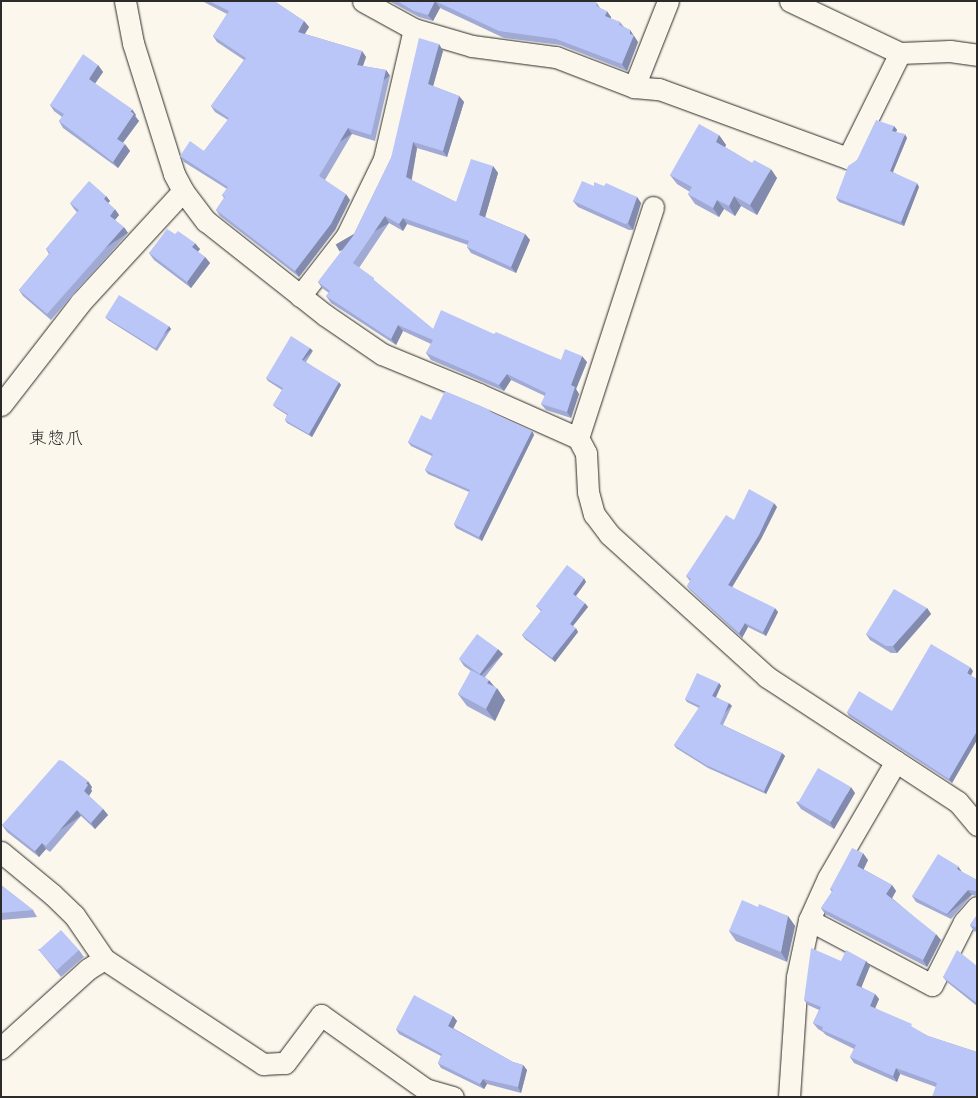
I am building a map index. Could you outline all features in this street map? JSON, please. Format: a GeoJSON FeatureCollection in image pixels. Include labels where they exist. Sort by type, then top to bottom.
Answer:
{"type":"FeatureCollection","features":[{"type":"Feature","properties":{"kind":"street"},"geometry":{"type":"LineString","coordinates":[[125,1],[125,12],[135,52],[169,158],[183,191],[206,221],[300,296],[382,354],[480,394],[578,438],[586,453],[588,492],[594,514],[610,535],[767,676],[958,802],[977,825]]}},
{"type":"Feature","properties":{"kind":"street"},"geometry":{"type":"LineString","coordinates":[[363,1],[414,29],[472,46],[556,57],[634,87],[659,89],[848,158],[900,52]]}},
{"type":"Feature","properties":{"kind":"street"},"geometry":{"type":"LineString","coordinates":[[634,87],[668,1]]}},
{"type":"Feature","properties":{"kind":"street"},"geometry":{"type":"LineString","coordinates":[[790,1],[900,52],[950,51],[977,55]]}},
{"type":"Feature","properties":{"kind":"street"},"geometry":{"type":"LineString","coordinates":[[300,296],[346,237],[384,159],[414,29]]}},
{"type":"Feature","properties":{"kind":"street"},"geometry":{"type":"LineString","coordinates":[[1,405],[80,303],[183,191]]}},
{"type":"Feature","properties":{"kind":"street"},"geometry":{"type":"LineString","coordinates":[[578,438],[653,207]]}},
{"type":"Feature","properties":{"kind":"street"},"geometry":{"type":"LineString","coordinates":[[789,1097],[797,977],[809,920],[828,878],[896,761]]}},
{"type":"Feature","properties":{"kind":"street"},"geometry":{"type":"LineString","coordinates":[[1,852],[53,895],[74,916],[104,959],[263,1064],[285,1063],[321,1015],[425,1089],[453,1097]]}},
{"type":"Feature","properties":{"kind":"street"},"geometry":{"type":"LineString","coordinates":[[809,920],[932,984],[964,922],[977,907]]}},
{"type":"Feature","properties":{"kind":"street"},"geometry":{"type":"LineString","coordinates":[[1,1048],[88,969],[104,959]]}},
{"type":"Feature","properties":{"kind":"building"},"geometry":{"type":"Polygon","coordinates":[[[209,1],[274,1],[304,21],[298,32],[362,51],[357,65],[386,70],[371,135],[348,128],[319,176],[346,194],[331,224],[295,271],[216,210],[225,197],[222,195],[228,187],[180,156],[190,141],[204,151],[229,118],[211,106],[246,58],[213,36],[229,11],[209,1]]]}},
{"type":"Feature","properties":{"kind":"building"},"geometry":{"type":"Polygon","coordinates":[[[397,1],[435,1],[428,15],[414,11],[397,1]]]}},
{"type":"Feature","properties":{"kind":"building"},"geometry":{"type":"Polygon","coordinates":[[[435,1],[592,1],[597,3],[596,6],[607,11],[605,16],[620,22],[619,25],[630,30],[630,34],[634,35],[622,64],[556,39],[499,31],[435,1]]]}},
{"type":"Feature","properties":{"kind":"building"},"geometry":{"type":"Polygon","coordinates":[[[419,38],[439,44],[428,84],[459,96],[443,151],[413,142],[406,177],[456,202],[471,159],[493,166],[479,215],[525,234],[511,267],[467,247],[469,241],[403,218],[399,224],[385,216],[353,263],[374,278],[374,280],[433,329],[441,310],[494,334],[496,332],[561,360],[565,349],[582,356],[571,385],[575,387],[567,412],[541,404],[546,393],[507,374],[499,385],[426,353],[433,340],[398,325],[391,339],[326,296],[330,291],[318,282],[353,236],[391,158],[419,38]]]}},
{"type":"Feature","properties":{"kind":"building"},"geometry":{"type":"Polygon","coordinates":[[[83,54],[98,65],[89,79],[132,109],[130,111],[134,114],[117,139],[125,144],[113,162],[59,121],[64,114],[50,105],[83,54]]]}},
{"type":"Feature","properties":{"kind":"building"},"geometry":{"type":"Polygon","coordinates":[[[876,120],[894,126],[892,131],[905,134],[890,171],[917,183],[901,222],[836,198],[848,166],[857,160],[876,120]]]}},
{"type":"Feature","properties":{"kind":"building"},"geometry":{"type":"Polygon","coordinates":[[[699,124],[719,135],[716,142],[752,163],[754,160],[771,169],[750,205],[734,196],[729,206],[717,200],[713,208],[688,194],[692,187],[670,175],[699,124]]]}},
{"type":"Feature","properties":{"kind":"building"},"geometry":{"type":"Polygon","coordinates":[[[89,181],[106,196],[104,199],[115,209],[110,216],[124,227],[47,314],[19,290],[50,253],[46,249],[79,210],[70,203],[89,181]]]}},
{"type":"Feature","properties":{"kind":"building"},"geometry":{"type":"Polygon","coordinates":[[[582,181],[594,186],[594,182],[604,186],[606,183],[637,197],[628,223],[625,224],[573,201],[582,181]]]}},
{"type":"Feature","properties":{"kind":"building"},"geometry":{"type":"Polygon","coordinates":[[[167,229],[175,234],[178,231],[195,243],[192,247],[205,257],[187,282],[149,253],[167,229]]]}},
{"type":"Feature","properties":{"kind":"building"},"geometry":{"type":"Polygon","coordinates":[[[119,295],[169,326],[155,348],[105,317],[119,295]]]}},
{"type":"Feature","properties":{"kind":"building"},"geometry":{"type":"Polygon","coordinates":[[[291,336],[310,348],[302,360],[339,382],[309,434],[285,420],[288,414],[273,405],[283,388],[266,378],[291,336]]]}},
{"type":"Feature","properties":{"kind":"building"},"geometry":{"type":"Polygon","coordinates":[[[445,391],[490,410],[532,431],[479,537],[454,524],[470,490],[425,470],[433,454],[408,442],[421,415],[431,420],[445,391]]]}},
{"type":"Feature","properties":{"kind":"building"},"geometry":{"type":"Polygon","coordinates":[[[749,489],[774,503],[759,535],[728,585],[775,608],[763,632],[745,623],[739,633],[687,586],[691,579],[686,576],[726,515],[734,520],[749,489]]]}},
{"type":"Feature","properties":{"kind":"building"},"geometry":{"type":"Polygon","coordinates":[[[567,565],[584,578],[573,594],[585,603],[570,624],[576,628],[552,658],[522,635],[542,610],[536,606],[567,565]]]}},
{"type":"Feature","properties":{"kind":"building"},"geometry":{"type":"Polygon","coordinates":[[[894,589],[927,608],[893,646],[886,646],[866,634],[894,589]]]}},
{"type":"Feature","properties":{"kind":"building"},"geometry":{"type":"Polygon","coordinates":[[[477,634],[498,649],[480,674],[459,659],[477,634]]]}},
{"type":"Feature","properties":{"kind":"building"},"geometry":{"type":"Polygon","coordinates":[[[931,644],[970,667],[967,673],[977,679],[977,731],[949,779],[847,712],[859,691],[892,711],[931,644]]]}},
{"type":"Feature","properties":{"kind":"building"},"geometry":{"type":"Polygon","coordinates":[[[471,670],[489,680],[487,683],[497,688],[486,709],[458,694],[471,670]]]}},
{"type":"Feature","properties":{"kind":"building"},"geometry":{"type":"Polygon","coordinates":[[[697,673],[719,683],[712,696],[729,703],[720,724],[782,753],[764,791],[706,765],[674,745],[700,706],[685,699],[697,673]]]}},
{"type":"Feature","properties":{"kind":"building"},"geometry":{"type":"Polygon","coordinates":[[[59,760],[63,761],[88,781],[84,791],[103,809],[91,823],[77,810],[46,846],[42,843],[35,851],[2,825],[59,760]]]}},
{"type":"Feature","properties":{"kind":"building"},"geometry":{"type":"Polygon","coordinates":[[[818,768],[851,787],[831,822],[798,803],[818,768]]]}},
{"type":"Feature","properties":{"kind":"building"},"geometry":{"type":"Polygon","coordinates":[[[852,848],[863,853],[857,866],[892,885],[886,894],[936,934],[923,960],[821,908],[833,890],[830,889],[852,848]]]}},
{"type":"Feature","properties":{"kind":"building"},"geometry":{"type":"Polygon","coordinates":[[[938,854],[958,866],[957,869],[977,880],[977,891],[968,890],[947,914],[912,896],[938,854]]]}},
{"type":"Feature","properties":{"kind":"building"},"geometry":{"type":"Polygon","coordinates":[[[1,885],[33,910],[1,913],[1,885]]]}},
{"type":"Feature","properties":{"kind":"building"},"geometry":{"type":"Polygon","coordinates":[[[742,900],[758,907],[759,904],[788,916],[781,952],[729,931],[742,900]]]}},
{"type":"Feature","properties":{"kind":"building"},"geometry":{"type":"Polygon","coordinates":[[[977,915],[977,928],[970,925],[977,915]]]}},
{"type":"Feature","properties":{"kind":"building"},"geometry":{"type":"Polygon","coordinates":[[[61,930],[79,950],[57,970],[39,950],[61,930]]]}},
{"type":"Feature","properties":{"kind":"building"},"geometry":{"type":"Polygon","coordinates":[[[811,948],[841,961],[846,950],[866,961],[856,985],[875,994],[870,1006],[912,1024],[911,1026],[928,1036],[977,1052],[977,1097],[932,1097],[937,1083],[896,1068],[893,1076],[850,1057],[856,1045],[822,1030],[823,1027],[813,1023],[821,1007],[804,1000],[811,948]]]}},
{"type":"Feature","properties":{"kind":"building"},"geometry":{"type":"Polygon","coordinates":[[[957,950],[977,966],[977,1003],[943,977],[957,950]]]}},
{"type":"Feature","properties":{"kind":"building"},"geometry":{"type":"Polygon","coordinates":[[[414,995],[453,1016],[448,1026],[513,1062],[523,1065],[518,1087],[483,1079],[480,1084],[438,1063],[442,1054],[396,1029],[414,995]]]}},
{"type":"Feature","properties":{"kind":"district","name":"東惣爪"},"geometry":{"type":"Point","coordinates":[56,438]}}]}
